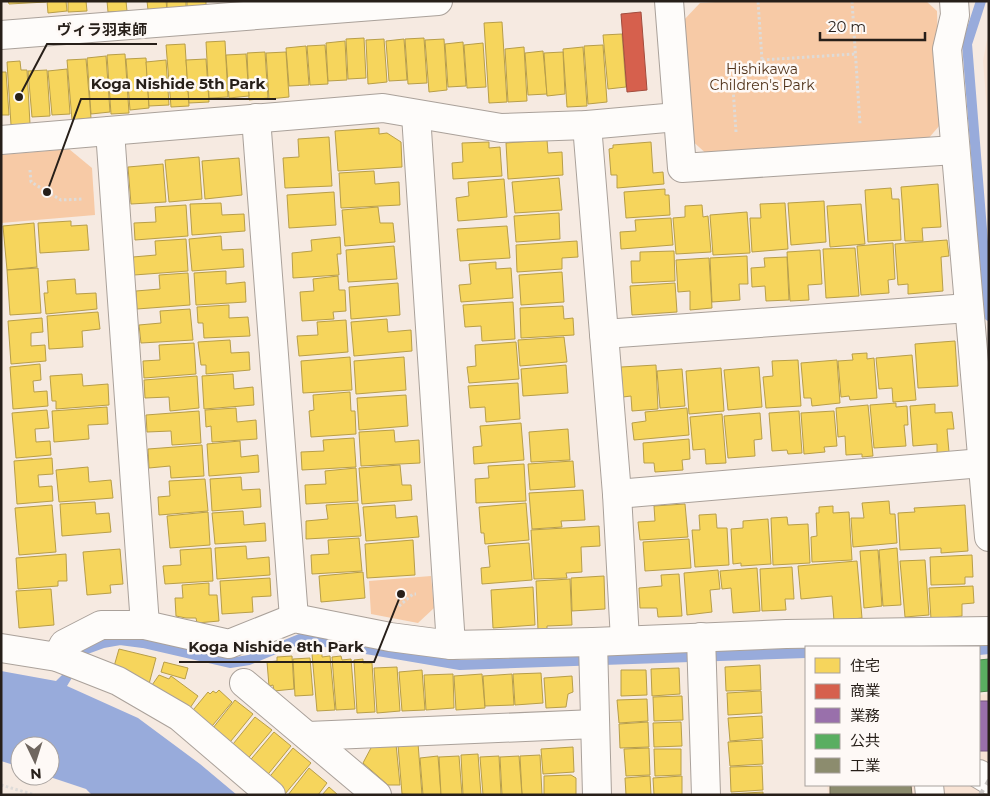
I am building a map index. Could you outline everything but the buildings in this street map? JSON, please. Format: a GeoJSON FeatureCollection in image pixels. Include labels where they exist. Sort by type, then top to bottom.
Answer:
{"type":"FeatureCollection","features":[{"type":"Feature","properties":{"kind":"street"},"geometry":{"type":"LineString","coordinates":[[1,35],[438,1]]}},
{"type":"Feature","properties":{"kind":"street"},"geometry":{"type":"LineString","coordinates":[[669,1],[682,168],[955,150]]}},
{"type":"Feature","properties":{"kind":"street"},"geometry":{"type":"LineString","coordinates":[[954,1],[955,16],[947,48],[989,537]]}},
{"type":"Feature","properties":{"kind":"street"},"geometry":{"type":"LineString","coordinates":[[13,139],[383,108],[501,128],[587,125],[677,117]]}},
{"type":"Feature","properties":{"kind":"street"},"geometry":{"type":"LineString","coordinates":[[416,115],[451,645]]}},
{"type":"Feature","properties":{"kind":"street"},"geometry":{"type":"LineString","coordinates":[[256,118],[294,618]]}},
{"type":"Feature","properties":{"kind":"street"},"geometry":{"type":"LineString","coordinates":[[587,125],[617,494],[625,640]]}},
{"type":"Feature","properties":{"kind":"street"},"geometry":{"type":"LineString","coordinates":[[110,131],[145,625]]}},
{"type":"Feature","properties":{"kind":"street"},"geometry":{"type":"LineString","coordinates":[[604,334],[969,308]]}},
{"type":"Feature","properties":{"kind":"street"},"geometry":{"type":"LineString","coordinates":[[617,494],[982,463]]}},
{"type":"Feature","properties":{"kind":"street"},"geometry":{"type":"LineString","coordinates":[[69,662],[64,644],[101,625],[145,625],[229,644],[294,618],[390,637],[451,645],[989,631]]}},
{"type":"Feature","properties":{"kind":"street"},"geometry":{"type":"LineString","coordinates":[[701,637],[706,795]]}},
{"type":"Feature","properties":{"kind":"street"},"geometry":{"type":"LineString","coordinates":[[593,642],[597,795]]}},
{"type":"Feature","properties":{"kind":"street"},"geometry":{"type":"LineString","coordinates":[[1,648],[69,662],[118,681],[180,717],[271,795]]}},
{"type":"Feature","properties":{"kind":"street"},"geometry":{"type":"LineString","coordinates":[[244,683],[377,795]]}},
{"type":"Feature","properties":{"kind":"street"},"geometry":{"type":"LineString","coordinates":[[308,736],[595,724]]}},
{"type":"Feature","properties":{"kind":"path"},"geometry":{"type":"LineString","coordinates":[[758,1],[762,60]]}},
{"type":"Feature","properties":{"kind":"path"},"geometry":{"type":"LineString","coordinates":[[852,1],[862,157]]}},
{"type":"Feature","properties":{"kind":"path"},"geometry":{"type":"LineString","coordinates":[[738,165],[733,88],[762,60],[855,54]]}},
{"type":"Feature","properties":{"kind":"path"},"geometry":{"type":"LineString","coordinates":[[13,139],[31,182],[61,200],[114,198]]}},
{"type":"Feature","properties":{"kind":"path"},"geometry":{"type":"LineString","coordinates":[[1,786],[36,795]]}},
{"type":"Feature","properties":{"kind":"shaded area"},"geometry":{"type":"Polygon","coordinates":[[[989,35],[989,134],[983,61],[989,35]]]}},
{"type":"Feature","properties":{"kind":"shaded area"},"geometry":{"type":"Polygon","coordinates":[[[989,694],[989,795],[828,795],[827,786],[980,786],[980,695],[989,694]]]}},
{"type":"Feature","properties":{"kind":"green space","name":"Hishikawa Children's Park"},"geometry":{"type":"Polygon","coordinates":[[[731,1],[926,1],[937,11],[940,125],[921,147],[710,157],[689,138],[682,22],[700,3],[731,1]]]}},
{"type":"Feature","properties":{"kind":"green space"},"geometry":{"type":"Polygon","coordinates":[[[69,149],[92,168],[95,215],[1,223],[1,155],[69,149]]]}},
{"type":"Feature","properties":{"kind":"green space"},"geometry":{"type":"Polygon","coordinates":[[[431,576],[434,608],[418,623],[371,614],[369,581],[431,576]]]}},
{"type":"Feature","properties":{"kind":"water"},"geometry":{"type":"Polygon","coordinates":[[[1,671],[56,681],[65,672],[73,676],[67,686],[138,718],[200,764],[237,795],[92,795],[86,789],[60,780],[60,736],[10,736],[10,764],[1,761],[1,671]]]}},
{"type":"Feature","properties":{"kind":"waterway"},"geometry":{"type":"LineString","coordinates":[[981,1],[967,44],[989,316]]}},
{"type":"Feature","properties":{"kind":"waterway"},"geometry":{"type":"LineString","coordinates":[[77,664],[84,650],[103,643],[120,640],[143,643],[230,663],[249,660],[302,638],[460,665],[805,653]]}},
{"type":"Feature","properties":{"kind":"waterway"},"geometry":{"type":"LineString","coordinates":[[980,650],[989,649]]}},
{"type":"Feature","properties":{"kind":"railway"},"geometry":{"type":"LineString","coordinates":[[980,795],[989,780]]}},
{"type":"Feature","properties":{"kind":"place","name":"ヴィラ羽束師"},"geometry":{"type":"Point","coordinates":[19,97]}},
{"type":"Feature","properties":{"kind":"place","name":"Koga Nishide 5th Park"},"geometry":{"type":"Point","coordinates":[47,192]}},
{"type":"Feature","properties":{"kind":"place","name":"Koga Nishide 8th Park"},"geometry":{"type":"Point","coordinates":[401,594]}}]}
